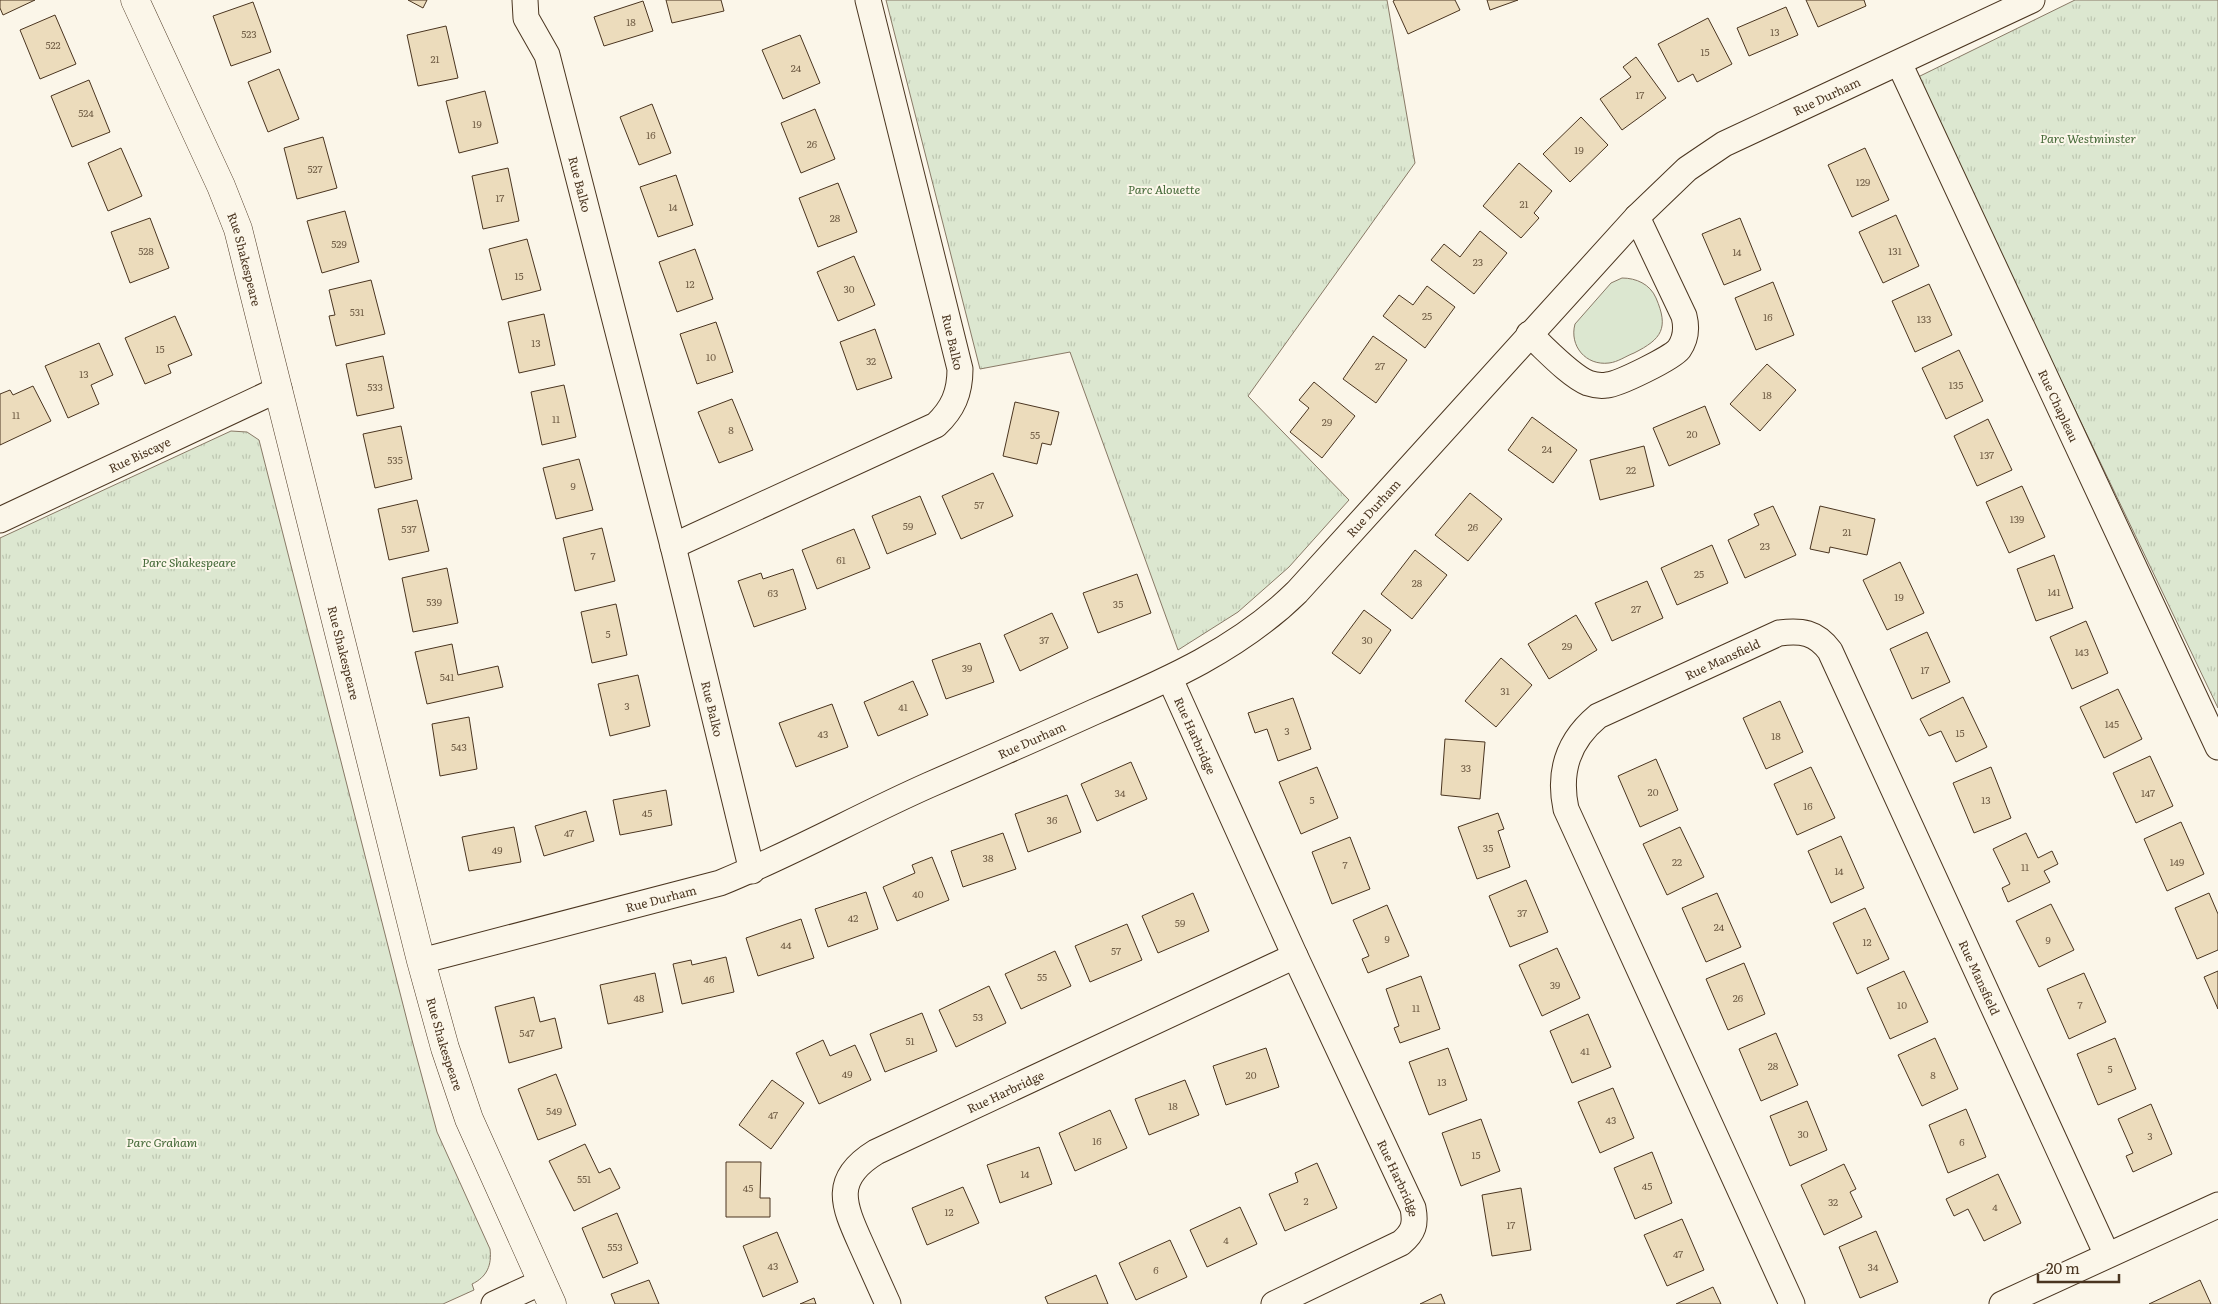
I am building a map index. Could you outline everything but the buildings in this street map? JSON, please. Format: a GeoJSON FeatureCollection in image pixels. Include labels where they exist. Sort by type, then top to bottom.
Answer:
{"type":"FeatureCollection","features":[{"type":"Feature","properties":{"kind":"street","name":"Rue Shakespeare"},"geometry":{"type":"LineString","coordinates":[[135,0],[221,186],[238,229],[444,1048],[469,1119],[547,1293]]}},
{"type":"Feature","properties":{"kind":"street","name":"Rue Balko"},"geometry":{"type":"LineString","coordinates":[[525,0],[526,18],[547,55],[673,546],[752,870]]}},
{"type":"Feature","properties":{"kind":"street","name":"Rue Balko"},"geometry":{"type":"LineString","coordinates":[[673,546],[936,425],[950,412],[956,399],[960,385],[960,369],[868,0]]}},
{"type":"Feature","properties":{"kind":"street","name":"Rue Durham"},"geometry":{"type":"LineString","coordinates":[[421,961],[690,892],[752,870],[924,788],[1170,679],[1228,648],[1274,616],[1303,586],[1529,334],[1637,217],[1687,169],[1724,144],[2032,0]]}},
{"type":"Feature","properties":{"kind":"street","name":"Rue Chapleau"},"geometry":{"type":"LineString","coordinates":[[1899,63],[2218,746]]}},
{"type":"Feature","properties":{"kind":"street"},"geometry":{"type":"LineString","coordinates":[[1529,334],[1578,377],[1598,386],[1609,385],[1670,358],[1678,350],[1685,333],[1684,316],[1637,217]]}},
{"type":"Feature","properties":{"kind":"street","name":"Rue Biscaye"},"geometry":{"type":"LineString","coordinates":[[0,520],[279,388]]}},
{"type":"Feature","properties":{"kind":"street","name":"Rue Mansfield"},"geometry":{"type":"LineString","coordinates":[[1792,1304],[1566,809],[1562,792],[1567,755],[1585,727],[1598,716],[1779,633],[1795,631],[1809,633],[1821,640],[1830,651],[2107,1255]]}},
{"type":"Feature","properties":{"kind":"street","name":"Rue Harbridge"},"geometry":{"type":"LineString","coordinates":[[1170,679],[1294,956],[1407,1193],[1415,1222],[1411,1235],[1401,1243],[1274,1304]]}},
{"type":"Feature","properties":{"kind":"street","name":"Rue Harbridge"},"geometry":{"type":"LineString","coordinates":[[888,1304],[846,1210],[844,1192],[849,1176],[860,1161],[1294,956]]}},
{"type":"Feature","properties":{"kind":"street"},"geometry":{"type":"LineString","coordinates":[[2002,1304],[2218,1205]]}},
{"type":"Feature","properties":{"kind":"street"},"geometry":{"type":"LineString","coordinates":[[494,1304],[547,1293]]}},
{"type":"Feature","properties":{"kind":"green space","name":"Parc Alouette"},"geometry":{"type":"Polygon","coordinates":[[[886,0],[1387,0],[1415,163],[1248,396],[1349,500],[1289,567],[1238,612],[1178,650],[1070,352],[980,369],[886,0]]]}},
{"type":"Feature","properties":{"kind":"green space","name":"Parc Westminster"},"geometry":{"type":"Polygon","coordinates":[[[2075,0],[2218,0],[2218,708],[1916,78],[2075,0]]]}},
{"type":"Feature","properties":{"kind":"green space"},"geometry":{"type":"Polygon","coordinates":[[[1622,278],[1642,283],[1653,293],[1662,317],[1660,332],[1644,348],[1619,360],[1609,363],[1593,361],[1581,353],[1577,347],[1574,332],[1575,324],[1611,283],[1622,278]]]}},
{"type":"Feature","properties":{"kind":"green space"},"geometry":{"type":"Polygon","coordinates":[[[231,431],[247,432],[259,440],[437,1132],[490,1249],[489,1265],[485,1274],[472,1284],[474,1290],[443,1304],[0,1304],[0,538],[231,431]]]}},
{"type":"Feature","properties":{"kind":"park label","name":"Parc Shakespeare"},"geometry":{"type":"Point","coordinates":[189,562]}},
{"type":"Feature","properties":{"kind":"park label","name":"Parc Graham"},"geometry":{"type":"Point","coordinates":[162,1142]}}]}
